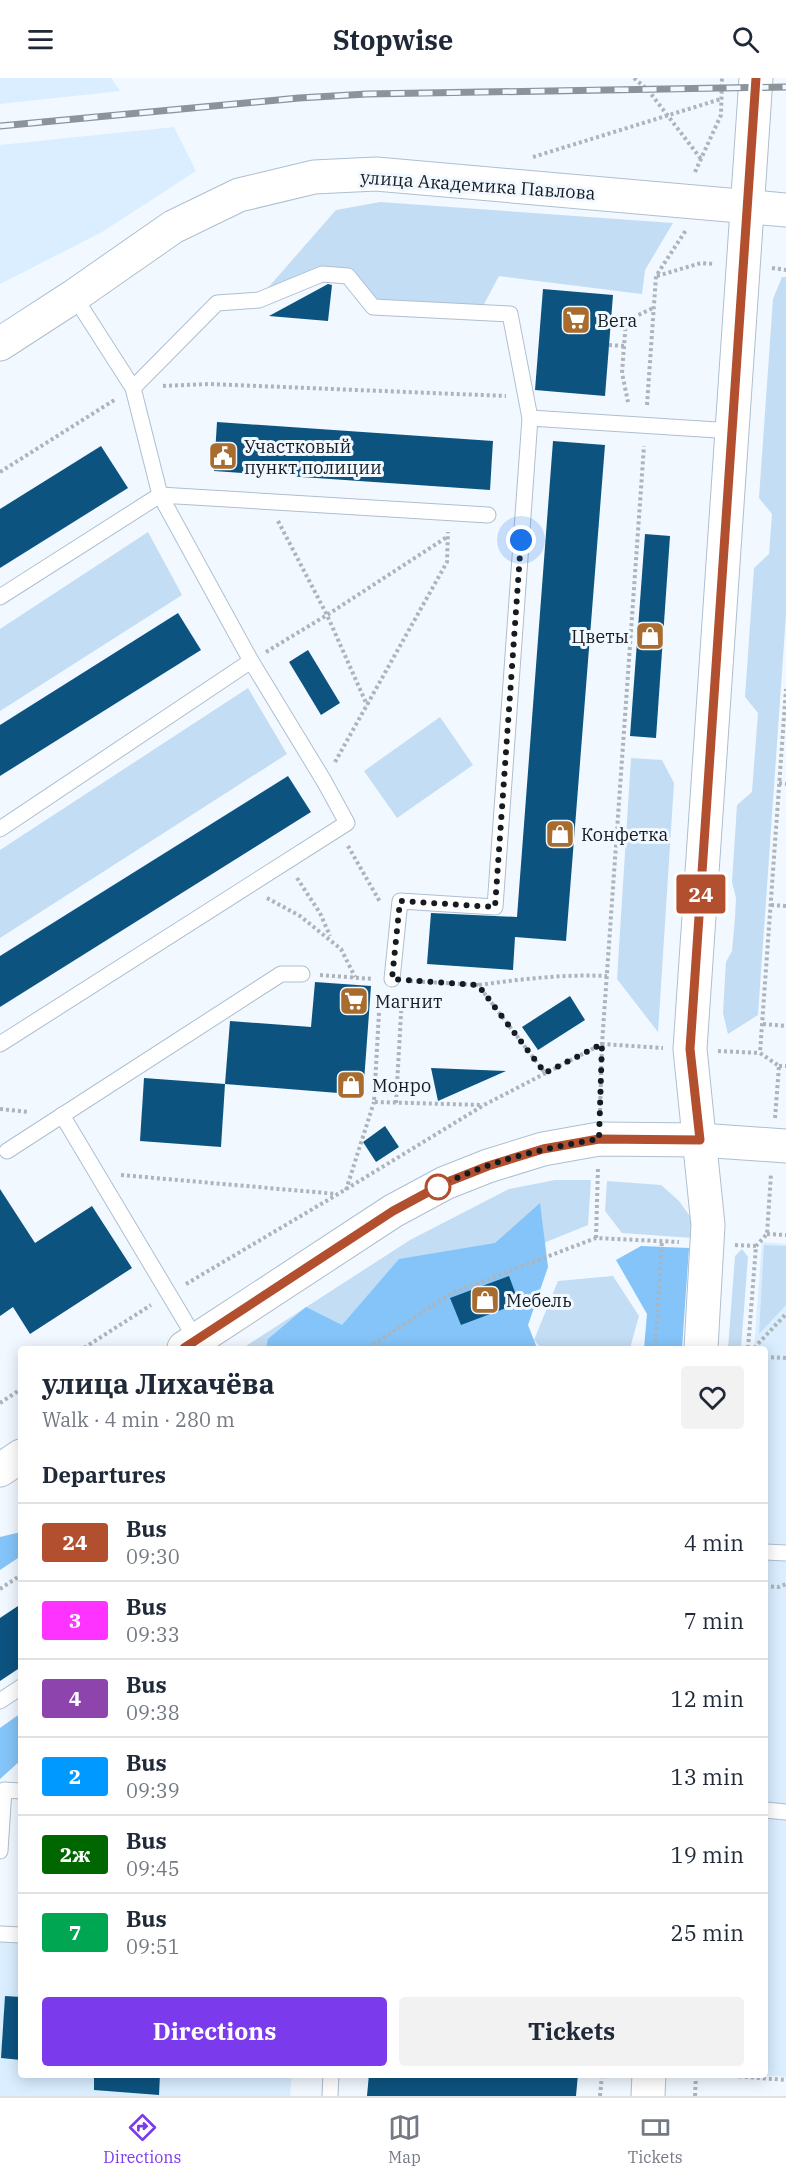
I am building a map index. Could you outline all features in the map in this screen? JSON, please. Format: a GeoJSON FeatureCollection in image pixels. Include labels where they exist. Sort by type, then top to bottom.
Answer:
{"type":"FeatureCollection","features":[{"type":"Feature","properties":{"kind":"main road"},"geometry":{"type":"LineString","coordinates":[[701,1346],[708,1243],[690,1049],[756,78]]}},
{"type":"Feature","properties":{"kind":"main road","name":"улица Академика Павлова"},"geometry":{"type":"LineString","coordinates":[[0,344],[183,222],[239,195],[314,177],[376,174],[786,210]]}},
{"type":"Feature","properties":{"kind":"main road"},"geometry":{"type":"LineString","coordinates":[[194,1346],[393,1211],[445,1183],[488,1166],[543,1149],[599,1139],[700,1140],[780,1146]]}},
{"type":"Feature","properties":{"kind":"main road"},"geometry":{"type":"LineString","coordinates":[[0,1470],[18,1458]]}},
{"type":"Feature","properties":{"kind":"main road"},"geometry":{"type":"LineString","coordinates":[[648,2096],[649,2078]]}},
{"type":"Feature","properties":{"kind":"lane"},"geometry":{"type":"LineString","coordinates":[[134,388],[217,303],[258,300],[322,274],[348,276],[373,307],[510,314],[530,418],[495,907],[400,901],[392,980]]}},
{"type":"Feature","properties":{"kind":"lane"},"geometry":{"type":"LineString","coordinates":[[0,1044],[347,823],[251,661],[160,495],[134,388],[74,296]]}},
{"type":"Feature","properties":{"kind":"lane"},"geometry":{"type":"LineString","coordinates":[[530,418],[733,431]]}},
{"type":"Feature","properties":{"kind":"lane"},"geometry":{"type":"LineString","coordinates":[[0,597],[160,495],[488,515]]}},
{"type":"Feature","properties":{"kind":"lane"},"geometry":{"type":"LineString","coordinates":[[0,829],[251,661]]}},
{"type":"Feature","properties":{"kind":"lane"},"geometry":{"type":"LineString","coordinates":[[7,1151],[281,974],[302,974]]}},
{"type":"Feature","properties":{"kind":"lane"},"geometry":{"type":"LineString","coordinates":[[62,1115],[169,1294],[194,1346]]}},
{"type":"Feature","properties":{"kind":"lane"},"geometry":{"type":"LineString","coordinates":[[768,1552],[786,1553]]}},
{"type":"Feature","properties":{"kind":"lane"},"geometry":{"type":"LineString","coordinates":[[0,1701],[18,1689]]}},
{"type":"Feature","properties":{"kind":"lane"},"geometry":{"type":"LineString","coordinates":[[0,1851],[4,1790],[18,1791]]}},
{"type":"Feature","properties":{"kind":"lane"},"geometry":{"type":"LineString","coordinates":[[768,1810],[786,1812]]}},
{"type":"Feature","properties":{"kind":"lane"},"geometry":{"type":"LineString","coordinates":[[0,1934],[18,1935]]}},
{"type":"Feature","properties":{"kind":"lane"},"geometry":{"type":"LineString","coordinates":[[330,2096],[331,2078]]}},
{"type":"Feature","properties":{"kind":"path"},"geometry":{"type":"LineString","coordinates":[[634,78],[648,90],[701,159]]}},
{"type":"Feature","properties":{"kind":"path"},"geometry":{"type":"LineString","coordinates":[[596,1238],[602,1044],[656,276],[687,228],[692,178],[721,115],[722,78]]}},
{"type":"Feature","properties":{"kind":"path"},"geometry":{"type":"LineString","coordinates":[[628,402],[622,373],[626,321],[654,307]]}},
{"type":"Feature","properties":{"kind":"path"},"geometry":{"type":"LineString","coordinates":[[609,345],[624,346]]}},
{"type":"Feature","properties":{"kind":"path"},"geometry":{"type":"LineString","coordinates":[[0,472],[134,388],[209,384],[526,397]]}},
{"type":"Feature","properties":{"kind":"path"},"geometry":{"type":"LineString","coordinates":[[616,401],[647,404]]}},
{"type":"Feature","properties":{"kind":"path"},"geometry":{"type":"LineString","coordinates":[[268,502],[327,615],[367,705]]}},
{"type":"Feature","properties":{"kind":"path"},"geometry":{"type":"LineString","coordinates":[[324,781],[447,562],[449,513]]}},
{"type":"Feature","properties":{"kind":"path"},"geometry":{"type":"LineString","coordinates":[[251,661],[327,615],[448,536]]}},
{"type":"Feature","properties":{"kind":"path"},"geometry":{"type":"LineString","coordinates":[[760,1053],[786,690]]}},
{"type":"Feature","properties":{"kind":"path"},"geometry":{"type":"LineString","coordinates":[[779,783],[786,784]]}},
{"type":"Feature","properties":{"kind":"path"},"geometry":{"type":"LineString","coordinates":[[338,829],[380,903]]}},
{"type":"Feature","properties":{"kind":"path"},"geometry":{"type":"LineString","coordinates":[[287,861],[320,913],[331,940]]}},
{"type":"Feature","properties":{"kind":"path"},"geometry":{"type":"LineString","coordinates":[[245,888],[300,916],[341,948],[355,977]]}},
{"type":"Feature","properties":{"kind":"path"},"geometry":{"type":"LineString","coordinates":[[771,905],[786,906]]}},
{"type":"Feature","properties":{"kind":"path"},"geometry":{"type":"LineString","coordinates":[[302,974],[478,985],[527,978],[607,976]]}},
{"type":"Feature","properties":{"kind":"path"},"geometry":{"type":"LineString","coordinates":[[346,1190],[374,1102],[392,980]]}},
{"type":"Feature","properties":{"kind":"path"},"geometry":{"type":"LineString","coordinates":[[392,980],[396,1103]]}},
{"type":"Feature","properties":{"kind":"path"},"geometry":{"type":"LineString","coordinates":[[478,985],[545,1073]]}},
{"type":"Feature","properties":{"kind":"path"},"geometry":{"type":"LineString","coordinates":[[763,1024],[786,1026]]}},
{"type":"Feature","properties":{"kind":"path"},"geometry":{"type":"LineString","coordinates":[[87,1346],[169,1294],[346,1190],[484,1105],[602,1044],[760,1053],[779,1065],[786,1066]]}},
{"type":"Feature","properties":{"kind":"path"},"geometry":{"type":"LineString","coordinates":[[748,1346],[756,1246],[767,1234],[780,1146],[779,1065]]}},
{"type":"Feature","properties":{"kind":"path"},"geometry":{"type":"LineString","coordinates":[[374,1102],[484,1105]]}},
{"type":"Feature","properties":{"kind":"path"},"geometry":{"type":"LineString","coordinates":[[96,1172],[338,1194]]}},
{"type":"Feature","properties":{"kind":"path"},"geometry":{"type":"LineString","coordinates":[[767,1234],[786,1235]]}},
{"type":"Feature","properties":{"kind":"path"},"geometry":{"type":"LineString","coordinates":[[371,1346],[452,1293],[596,1238],[756,1246]]}},
{"type":"Feature","properties":{"kind":"path"},"geometry":{"type":"LineString","coordinates":[[655,1346],[662,1241]]}},
{"type":"Feature","properties":{"kind":"path"},"geometry":{"type":"LineString","coordinates":[[756,1346],[786,1314]]}},
{"type":"Feature","properties":{"kind":"path"},"geometry":{"type":"LineString","coordinates":[[768,1356],[786,1358]]}},
{"type":"Feature","properties":{"kind":"path"},"geometry":{"type":"LineString","coordinates":[[0,1403],[18,1391]]}},
{"type":"Feature","properties":{"kind":"path"},"geometry":{"type":"LineString","coordinates":[[0,1589],[18,1577]]}},
{"type":"Feature","properties":{"kind":"path"},"geometry":{"type":"LineString","coordinates":[[768,1586],[779,1587],[786,1584]]}},
{"type":"Feature","properties":{"kind":"path"},"geometry":{"type":"LineString","coordinates":[[600,2096],[602,2078]]}},
{"type":"Feature","properties":{"kind":"path"},"geometry":{"type":"LineString","coordinates":[[694,2096],[696,2078]]}},
{"type":"Feature","properties":{"kind":"path"},"geometry":{"type":"LineString","coordinates":[[760,2078],[786,2080]]}},
{"type":"Feature","properties":{"kind":"shaded area"},"geometry":{"type":"Polygon","coordinates":[[[0,78],[111,78],[120,91],[0,104],[0,78]]]}},
{"type":"Feature","properties":{"kind":"shaded area"},"geometry":{"type":"Polygon","coordinates":[[[174,127],[196,171],[102,232],[0,284],[0,145],[174,127]]]}},
{"type":"Feature","properties":{"kind":"shaded area"},"geometry":{"type":"Polygon","coordinates":[[[380,202],[673,223],[645,270],[642,294],[499,276],[483,306],[379,301],[329,269],[266,290],[336,210],[380,202]]]}},
{"type":"Feature","properties":{"kind":"shaded area"},"geometry":{"type":"Polygon","coordinates":[[[782,277],[786,277],[786,615],[758,1015],[728,1034],[723,1013],[726,962],[732,951],[735,918],[736,898],[732,882],[737,805],[752,792],[758,713],[745,697],[754,568],[769,554],[772,514],[759,498],[773,299],[782,277]]]}},
{"type":"Feature","properties":{"kind":"shaded area"},"geometry":{"type":"Polygon","coordinates":[[[148,532],[182,595],[0,711],[0,629],[148,532]]]}},
{"type":"Feature","properties":{"kind":"shaded area"},"geometry":{"type":"Polygon","coordinates":[[[248,688],[287,754],[0,938],[0,850],[248,688]]]}},
{"type":"Feature","properties":{"kind":"shaded area"},"geometry":{"type":"Polygon","coordinates":[[[440,717],[473,765],[397,818],[364,771],[440,717]]]}},
{"type":"Feature","properties":{"kind":"shaded area"},"geometry":{"type":"Polygon","coordinates":[[[631,758],[662,760],[674,783],[658,1032],[617,979],[631,758]]]}},
{"type":"Feature","properties":{"kind":"shaded area"},"geometry":{"type":"Polygon","coordinates":[[[555,1180],[591,1180],[588,1225],[445,1283],[345,1346],[246,1346],[410,1240],[509,1189],[555,1180]]]}},
{"type":"Feature","properties":{"kind":"shaded area"},"geometry":{"type":"Polygon","coordinates":[[[607,1181],[661,1185],[679,1201],[694,1222],[693,1238],[622,1233],[605,1211],[607,1181]]]}},
{"type":"Feature","properties":{"kind":"shaded area"},"geometry":{"type":"Polygon","coordinates":[[[540,1203],[548,1267],[528,1325],[536,1346],[266,1346],[268,1339],[306,1307],[342,1325],[399,1259],[495,1243],[540,1203]]]}},
{"type":"Feature","properties":{"kind":"shaded area"},"geometry":{"type":"Polygon","coordinates":[[[762,1242],[786,1244],[786,2077],[768,2076],[768,1346],[754,1346],[762,1242]]]}},
{"type":"Feature","properties":{"kind":"shaded area"},"geometry":{"type":"Polygon","coordinates":[[[764,1245],[786,1246],[786,1305],[759,1334],[764,1245]]]}},
{"type":"Feature","properties":{"kind":"shaded area"},"geometry":{"type":"Polygon","coordinates":[[[641,1246],[689,1248],[682,1346],[644,1346],[647,1314],[616,1260],[641,1246]]]}},
{"type":"Feature","properties":{"kind":"shaded area"},"geometry":{"type":"Polygon","coordinates":[[[742,1249],[748,1257],[741,1346],[728,1346],[735,1256],[742,1249]]]}},
{"type":"Feature","properties":{"kind":"shaded area"},"geometry":{"type":"Polygon","coordinates":[[[613,1276],[639,1316],[631,1346],[539,1346],[534,1340],[558,1281],[613,1276]]]}},
{"type":"Feature","properties":{"kind":"shaded area"},"geometry":{"type":"Polygon","coordinates":[[[18,1533],[18,1558],[0,1570],[0,1537],[18,1533]]]}},
{"type":"Feature","properties":{"kind":"shaded area"},"geometry":{"type":"Polygon","coordinates":[[[18,1715],[18,1763],[0,1779],[0,1728],[18,1715]]]}},
{"type":"Feature","properties":{"kind":"shaded area"},"geometry":{"type":"Polygon","coordinates":[[[0,1940],[18,1942],[18,2078],[292,2078],[290,2096],[0,2096],[0,1940]]]}},
{"type":"Feature","properties":{"kind":"building"},"geometry":{"type":"Polygon","coordinates":[[[328,284],[332,285],[328,321],[269,316],[328,284]]]}},
{"type":"Feature","properties":{"kind":"building","name":"Вега"},"geometry":{"type":"Polygon","coordinates":[[[543,289],[613,295],[605,396],[535,390],[543,289]]]}},
{"type":"Feature","properties":{"kind":"building"},"geometry":{"type":"Polygon","coordinates":[[[217,422],[493,441],[490,490],[214,471],[217,422]]]}},
{"type":"Feature","properties":{"kind":"building"},"geometry":{"type":"Polygon","coordinates":[[[553,441],[605,445],[566,941],[515,937],[513,970],[427,964],[431,913],[517,917],[553,441]]]}},
{"type":"Feature","properties":{"kind":"building"},"geometry":{"type":"Polygon","coordinates":[[[101,446],[128,488],[0,568],[0,509],[101,446]]]}},
{"type":"Feature","properties":{"kind":"building","name":"Цветы"},"geometry":{"type":"Polygon","coordinates":[[[645,534],[670,536],[656,738],[630,736],[645,534]]]}},
{"type":"Feature","properties":{"kind":"building"},"geometry":{"type":"Polygon","coordinates":[[[178,613],[201,650],[0,776],[0,725],[178,613]]]}},
{"type":"Feature","properties":{"kind":"building"},"geometry":{"type":"Polygon","coordinates":[[[308,650],[340,703],[321,715],[289,662],[308,650]]]}},
{"type":"Feature","properties":{"kind":"building"},"geometry":{"type":"Polygon","coordinates":[[[288,776],[311,812],[0,1007],[0,956],[288,776]]]}},
{"type":"Feature","properties":{"kind":"building"},"geometry":{"type":"Polygon","coordinates":[[[315,982],[371,986],[363,1095],[225,1084],[230,1021],[311,1027],[315,982]]]}},
{"type":"Feature","properties":{"kind":"building"},"geometry":{"type":"Polygon","coordinates":[[[570,996],[585,1020],[538,1050],[522,1027],[570,996]]]}},
{"type":"Feature","properties":{"kind":"building"},"geometry":{"type":"Polygon","coordinates":[[[431,1068],[506,1071],[438,1101],[431,1068]]]}},
{"type":"Feature","properties":{"kind":"building"},"geometry":{"type":"Polygon","coordinates":[[[144,1078],[225,1084],[221,1147],[140,1141],[144,1078]]]}},
{"type":"Feature","properties":{"kind":"building"},"geometry":{"type":"Polygon","coordinates":[[[385,1126],[399,1147],[376,1162],[363,1142],[385,1126]]]}},
{"type":"Feature","properties":{"kind":"building"},"geometry":{"type":"Polygon","coordinates":[[[0,1189],[35,1243],[92,1206],[132,1268],[30,1334],[13,1307],[0,1316],[0,1189]]]}},
{"type":"Feature","properties":{"kind":"building","name":"Мебель"},"geometry":{"type":"Polygon","coordinates":[[[509,1276],[519,1303],[461,1325],[450,1298],[509,1276]]]}},
{"type":"Feature","properties":{"kind":"building"},"geometry":{"type":"Polygon","coordinates":[[[18,1606],[18,1669],[0,1681],[0,1618],[18,1606]]]}},
{"type":"Feature","properties":{"kind":"building"},"geometry":{"type":"Polygon","coordinates":[[[5,1996],[18,1997],[18,2060],[1,2058],[5,1996]]]}},
{"type":"Feature","properties":{"kind":"building"},"geometry":{"type":"Polygon","coordinates":[[[94,2078],[160,2078],[159,2095],[94,2090],[94,2078]]]}},
{"type":"Feature","properties":{"kind":"building"},"geometry":{"type":"Polygon","coordinates":[[[369,2078],[578,2078],[576,2096],[367,2096],[369,2078]]]}},
{"type":"Feature","properties":{"kind":"railway"},"geometry":{"type":"LineString","coordinates":[[0,126],[299,98],[367,94],[786,87]]}},
{"type":"Feature","properties":{"kind":"bus line","name":"24"},"geometry":{"type":"LineString","coordinates":[[187,1346],[393,1211],[445,1183],[488,1166],[543,1149],[599,1139],[700,1140],[690,1049],[756,78]]}},
{"type":"Feature","properties":{"kind":"place","name":"Вега"},"geometry":{"type":"Point","coordinates":[576,320]}},
{"type":"Feature","properties":{"kind":"place","name":"Участковый пункт полиции"},"geometry":{"type":"Point","coordinates":[223,456]}},
{"type":"Feature","properties":{"kind":"place","name":"Цветы"},"geometry":{"type":"Point","coordinates":[650,636]}},
{"type":"Feature","properties":{"kind":"place","name":"Конфетка"},"geometry":{"type":"Point","coordinates":[560,834]}},
{"type":"Feature","properties":{"kind":"place","name":"Магнит"},"geometry":{"type":"Point","coordinates":[354,1001]}},
{"type":"Feature","properties":{"kind":"place","name":"Монро"},"geometry":{"type":"Point","coordinates":[351,1085]}},
{"type":"Feature","properties":{"kind":"place","name":"Мебель"},"geometry":{"type":"Point","coordinates":[485,1300]}},
{"type":"Feature","properties":{"kind":"route"},"geometry":{"type":"LineString","coordinates":[[438,1187],[488,1166],[543,1149],[599,1139],[602,1044],[545,1073],[478,985],[392,979],[400,901],[495,907],[521,540]]}}]}
